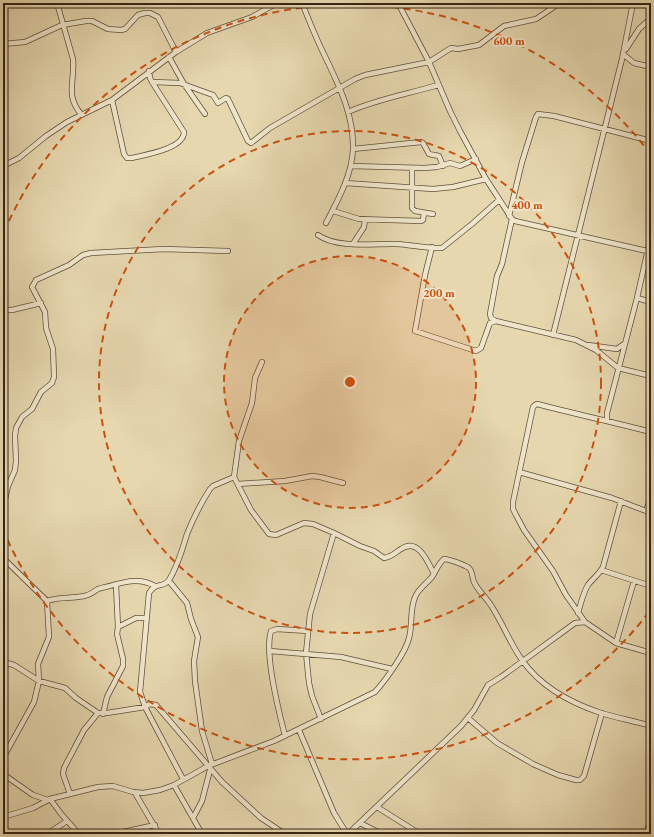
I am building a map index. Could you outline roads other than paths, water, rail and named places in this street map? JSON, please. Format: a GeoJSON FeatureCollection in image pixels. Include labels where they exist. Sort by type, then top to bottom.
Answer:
{"type":"FeatureCollection","features":[{"type":"Feature","properties":{"kind":"street"},"geometry":{"type":"LineString","coordinates":[[57,3],[62,25],[73,59],[74,67],[72,97],[75,108],[81,114]]}},
{"type":"Feature","properties":{"kind":"street"},"geometry":{"type":"LineString","coordinates":[[3,166],[19,158],[56,129],[81,114],[112,100],[176,52],[208,33],[252,18],[277,3]]}},
{"type":"Feature","properties":{"kind":"street"},"geometry":{"type":"LineString","coordinates":[[302,3],[318,43],[339,88],[348,112],[352,133],[353,149],[351,166],[333,211],[326,223]]}},
{"type":"Feature","properties":{"kind":"street"},"geometry":{"type":"LineString","coordinates":[[398,3],[429,62],[450,111],[486,179],[511,218],[515,221],[647,252]]}},
{"type":"Feature","properties":{"kind":"street"},"geometry":{"type":"LineString","coordinates":[[152,82],[176,82],[184,84],[213,95],[218,103],[226,98],[228,99],[250,143],[270,128],[355,79],[365,75],[429,62],[449,49],[479,45],[504,26],[536,19],[560,3]]}},
{"type":"Feature","properties":{"kind":"street"},"geometry":{"type":"LineString","coordinates":[[553,335],[624,53],[633,3]]}},
{"type":"Feature","properties":{"kind":"street"},"geometry":{"type":"LineString","coordinates":[[3,44],[25,42],[62,25],[86,21],[108,29],[121,30],[125,29],[138,15],[150,13],[158,17],[176,52]]}},
{"type":"Feature","properties":{"kind":"street"},"geometry":{"type":"LineString","coordinates":[[624,53],[640,29],[651,18]]}},
{"type":"Feature","properties":{"kind":"street"},"geometry":{"type":"LineString","coordinates":[[624,53],[634,63],[651,67]]}},
{"type":"Feature","properties":{"kind":"street"},"geometry":{"type":"LineString","coordinates":[[169,57],[184,84],[204,114]]}},
{"type":"Feature","properties":{"kind":"street"},"geometry":{"type":"LineString","coordinates":[[112,100],[124,154],[127,158],[167,149],[178,143],[183,138],[184,132],[152,82],[149,71]]}},
{"type":"Feature","properties":{"kind":"street"},"geometry":{"type":"LineString","coordinates":[[348,112],[380,100],[438,85]]}},
{"type":"Feature","properties":{"kind":"street"},"geometry":{"type":"LineString","coordinates":[[651,141],[554,116],[540,114],[537,116],[522,162],[502,264],[497,276],[490,314],[491,318],[496,321],[576,340],[596,350],[618,368],[651,376]]}},
{"type":"Feature","properties":{"kind":"street"},"geometry":{"type":"LineString","coordinates":[[353,149],[422,142],[429,154],[439,156],[443,166]]}},
{"type":"Feature","properties":{"kind":"street"},"geometry":{"type":"LineString","coordinates":[[351,166],[424,168],[443,166],[450,163],[460,166],[476,159]]}},
{"type":"Feature","properties":{"kind":"street"},"geometry":{"type":"LineString","coordinates":[[412,168],[412,208],[415,211],[433,214]]}},
{"type":"Feature","properties":{"kind":"street"},"geometry":{"type":"LineString","coordinates":[[345,183],[412,188],[444,188],[486,179]]}},
{"type":"Feature","properties":{"kind":"street"},"geometry":{"type":"LineString","coordinates":[[318,235],[324,239],[334,242],[353,244],[391,244],[442,248],[499,200]]}},
{"type":"Feature","properties":{"kind":"street"},"geometry":{"type":"LineString","coordinates":[[333,211],[353,218],[421,221],[423,220],[424,213]]}},
{"type":"Feature","properties":{"kind":"street"},"geometry":{"type":"LineString","coordinates":[[353,244],[364,227],[365,219]]}},
{"type":"Feature","properties":{"kind":"street"},"geometry":{"type":"LineString","coordinates":[[607,420],[607,412],[637,298],[651,236]]}},
{"type":"Feature","properties":{"kind":"street"},"geometry":{"type":"LineString","coordinates":[[432,247],[424,275],[414,328],[415,331],[475,351],[480,350],[490,323],[496,321]]}},
{"type":"Feature","properties":{"kind":"street"},"geometry":{"type":"LineString","coordinates":[[3,508],[8,486],[15,470],[16,428],[22,417],[32,409],[41,392],[52,383],[54,377],[53,348],[46,328],[45,312],[32,287],[36,280],[69,264],[82,255],[100,252],[139,252],[164,249],[228,251]]}},
{"type":"Feature","properties":{"kind":"street"},"geometry":{"type":"LineString","coordinates":[[637,298],[651,302]]}},
{"type":"Feature","properties":{"kind":"street"},"geometry":{"type":"LineString","coordinates":[[3,310],[12,310],[41,302]]}},
{"type":"Feature","properties":{"kind":"street"},"geometry":{"type":"LineString","coordinates":[[584,344],[617,349],[624,344]]}},
{"type":"Feature","properties":{"kind":"street"},"geometry":{"type":"LineString","coordinates":[[262,362],[256,378],[252,403],[238,441],[234,476],[251,510],[269,534],[276,535],[304,523],[313,524],[334,533],[374,551],[384,558],[407,546],[416,548],[421,551],[434,574]]}},
{"type":"Feature","properties":{"kind":"street"},"geometry":{"type":"LineString","coordinates":[[651,432],[607,420],[591,418],[537,404],[535,405],[533,407],[513,502],[513,509],[516,516],[585,622],[616,642],[651,652]]}},
{"type":"Feature","properties":{"kind":"street"},"geometry":{"type":"LineString","coordinates":[[519,472],[621,501],[646,511],[651,515]]}},
{"type":"Feature","properties":{"kind":"street"},"geometry":{"type":"LineString","coordinates":[[47,601],[59,598],[83,597],[91,595],[98,589],[126,581],[138,580],[155,586],[162,585],[169,581],[180,558],[188,533],[205,496],[213,486],[234,476]]}},
{"type":"Feature","properties":{"kind":"street"},"geometry":{"type":"LineString","coordinates":[[238,484],[286,481],[312,476],[343,483]]}},
{"type":"Feature","properties":{"kind":"street"},"geometry":{"type":"LineString","coordinates":[[646,511],[651,497]]}},
{"type":"Feature","properties":{"kind":"street"},"geometry":{"type":"LineString","coordinates":[[578,612],[587,586],[597,577],[601,570],[621,501]]}},
{"type":"Feature","properties":{"kind":"street"},"geometry":{"type":"LineString","coordinates":[[320,719],[310,690],[306,653],[310,614],[334,533]]}},
{"type":"Feature","properties":{"kind":"street"},"geometry":{"type":"LineString","coordinates":[[3,558],[47,601],[49,637],[38,664],[39,681],[34,702],[3,758]]}},
{"type":"Feature","properties":{"kind":"street"},"geometry":{"type":"LineString","coordinates":[[3,817],[33,808],[49,799],[108,786],[135,793],[151,792],[174,785],[210,767],[299,730],[375,692],[407,646],[410,637],[413,606],[416,596],[444,559],[470,568],[474,582],[492,606],[523,661],[535,676],[548,687],[572,700],[602,713],[651,726]]}},
{"type":"Feature","properties":{"kind":"street"},"geometry":{"type":"LineString","coordinates":[[601,570],[651,586]]}},
{"type":"Feature","properties":{"kind":"street"},"geometry":{"type":"LineString","coordinates":[[169,581],[187,603],[190,619],[197,633],[198,641],[194,669],[195,681],[200,724],[210,767],[202,801],[193,818]]}},
{"type":"Feature","properties":{"kind":"street"},"geometry":{"type":"LineString","coordinates":[[616,642],[634,581]]}},
{"type":"Feature","properties":{"kind":"street"},"geometry":{"type":"LineString","coordinates":[[70,794],[63,774],[64,768],[84,730],[101,713],[107,697],[123,666],[124,659],[117,634],[116,585]]}},
{"type":"Feature","properties":{"kind":"street"},"geometry":{"type":"LineString","coordinates":[[155,586],[149,593],[140,692],[145,707],[184,779]]}},
{"type":"Feature","properties":{"kind":"street"},"geometry":{"type":"LineString","coordinates":[[118,627],[136,618],[146,618]]}},
{"type":"Feature","properties":{"kind":"street"},"geometry":{"type":"LineString","coordinates":[[299,730],[334,813],[347,834],[377,807],[468,718],[488,685],[575,623],[585,622]]}},
{"type":"Feature","properties":{"kind":"street"},"geometry":{"type":"LineString","coordinates":[[285,736],[274,691],[270,634],[273,629],[308,631]]}},
{"type":"Feature","properties":{"kind":"street"},"geometry":{"type":"LineString","coordinates":[[270,651],[349,658],[392,669]]}},
{"type":"Feature","properties":{"kind":"street"},"geometry":{"type":"LineString","coordinates":[[3,662],[14,665],[39,681],[65,688],[76,698],[101,713],[145,707],[153,704],[158,707],[210,767],[261,818],[285,834]]}},
{"type":"Feature","properties":{"kind":"street"},"geometry":{"type":"LineString","coordinates":[[468,718],[497,743],[533,764],[558,775],[580,780],[584,776],[602,713]]}},
{"type":"Feature","properties":{"kind":"street"},"geometry":{"type":"LineString","coordinates":[[3,774],[33,795],[49,799],[80,834]]}},
{"type":"Feature","properties":{"kind":"street"},"geometry":{"type":"LineString","coordinates":[[174,785],[202,834]]}},
{"type":"Feature","properties":{"kind":"street"},"geometry":{"type":"LineString","coordinates":[[135,793],[159,834]]}},
{"type":"Feature","properties":{"kind":"street"},"geometry":{"type":"LineString","coordinates":[[377,807],[420,834]]}},
{"type":"Feature","properties":{"kind":"street"},"geometry":{"type":"LineString","coordinates":[[646,834],[651,818]]}},
{"type":"Feature","properties":{"kind":"street"},"geometry":{"type":"LineString","coordinates":[[47,834],[67,821]]}},
{"type":"Feature","properties":{"kind":"street"},"geometry":{"type":"LineString","coordinates":[[360,823],[382,834]]}},
{"type":"Feature","properties":{"kind":"street"},"geometry":{"type":"LineString","coordinates":[[114,834],[126,833],[155,825]]}}]}
